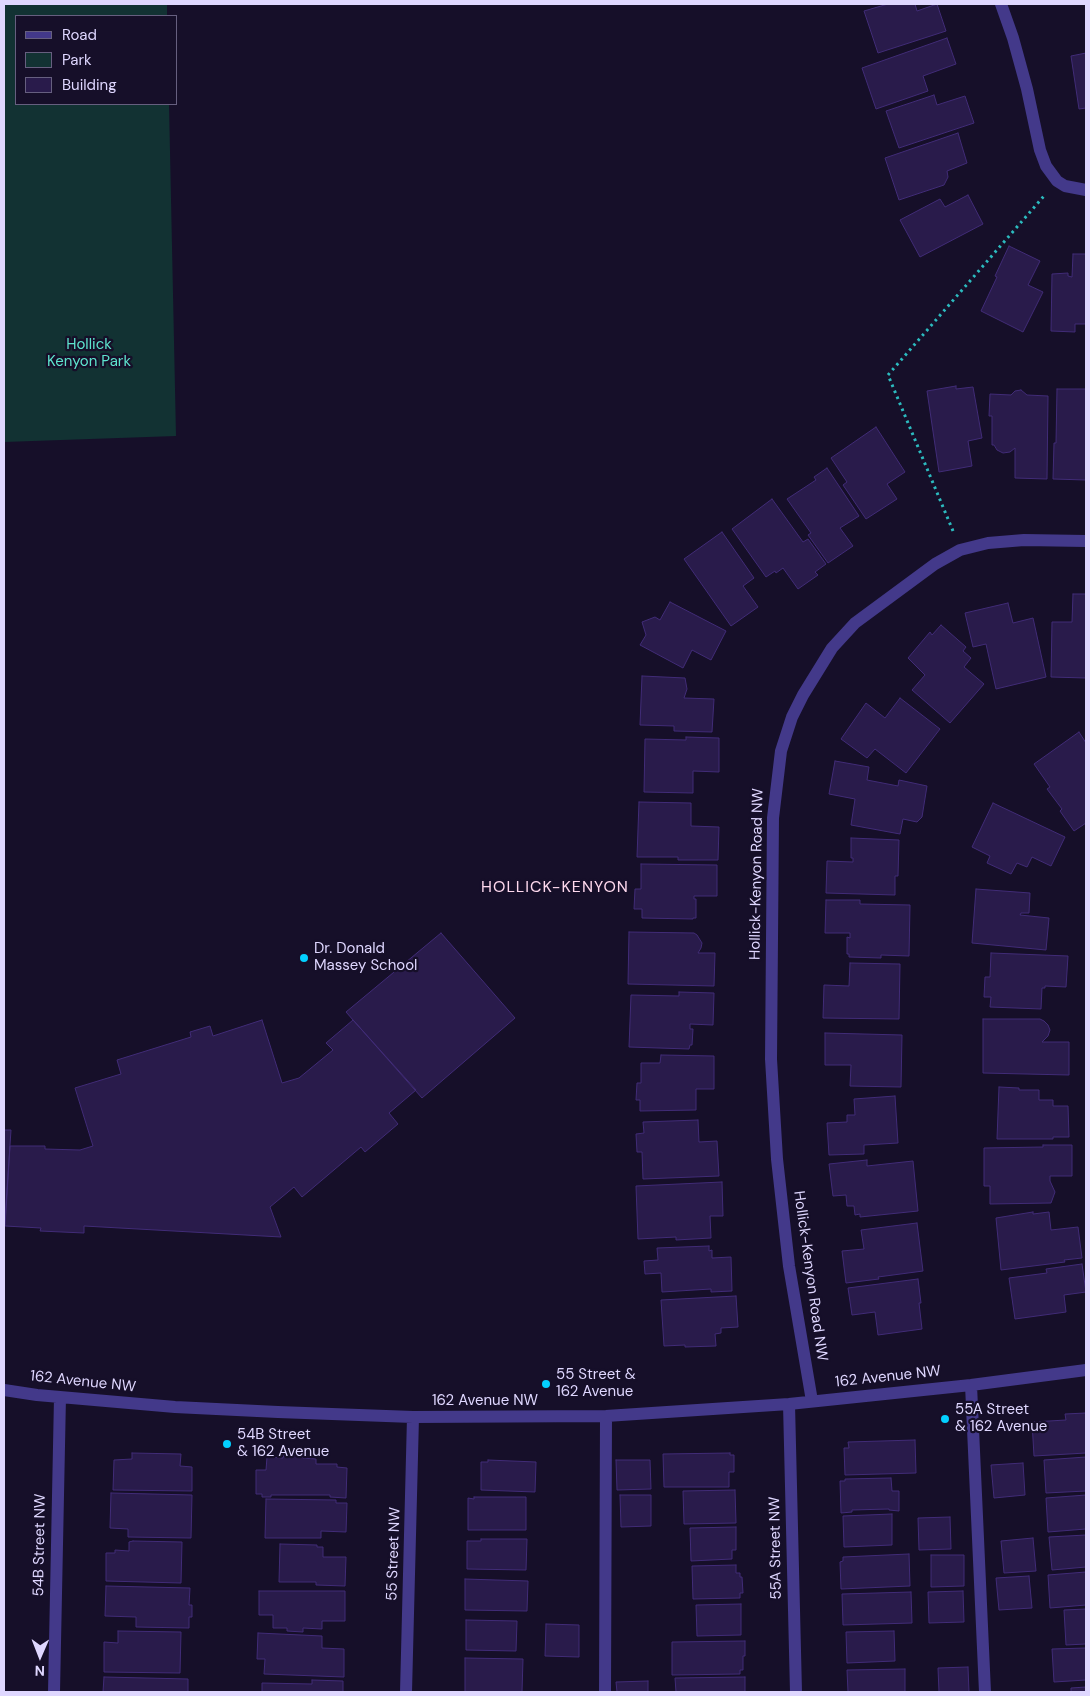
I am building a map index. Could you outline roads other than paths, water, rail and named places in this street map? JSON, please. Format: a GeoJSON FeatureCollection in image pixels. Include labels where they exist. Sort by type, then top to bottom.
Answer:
{"type":"FeatureCollection","features":[{"type":"Feature","properties":{"kind":"street"},"geometry":{"type":"LineString","coordinates":[[1001,4],[1013,38],[1027,89],[1040,150],[1046,166],[1057,181],[1065,186],[1086,190]]}},
{"type":"Feature","properties":{"kind":"street","name":"Hollick-Kenyon Road NW"},"geometry":{"type":"LineString","coordinates":[[812,1401],[789,1266],[777,1158],[772,1088],[772,846],[776,785],[781,751],[792,717],[803,695],[832,648],[855,623],[935,564],[960,550],[988,543],[1024,540],[1086,541]]}},
{"type":"Feature","properties":{"kind":"street","name":"162 Avenue NW"},"geometry":{"type":"LineString","coordinates":[[4,1390],[60,1398],[175,1407],[413,1417],[606,1416],[789,1404],[971,1385],[1086,1370]]}},
{"type":"Feature","properties":{"kind":"street"},"geometry":{"type":"LineString","coordinates":[[971,1385],[985,1692]]}},
{"type":"Feature","properties":{"kind":"street","name":"54B Street NW"},"geometry":{"type":"LineString","coordinates":[[54,1692],[60,1398]]}},
{"type":"Feature","properties":{"kind":"street","name":"55A Street NW"},"geometry":{"type":"LineString","coordinates":[[789,1404],[796,1692]]}},
{"type":"Feature","properties":{"kind":"street"},"geometry":{"type":"LineString","coordinates":[[606,1416],[606,1692]]}},
{"type":"Feature","properties":{"kind":"street","name":"55 Street NW"},"geometry":{"type":"LineString","coordinates":[[406,1692],[413,1417]]}},
{"type":"Feature","properties":{"kind":"place","name":"Dr. Donald Massey School"},"geometry":{"type":"Point","coordinates":[304,958]}},
{"type":"Feature","properties":{"kind":"place","name":"55 Street & 162 Avenue"},"geometry":{"type":"Point","coordinates":[546,1384]}},
{"type":"Feature","properties":{"kind":"place","name":"55A Street & 162 Avenue"},"geometry":{"type":"Point","coordinates":[945,1419]}},
{"type":"Feature","properties":{"kind":"place","name":"54B Street & 162 Avenue"},"geometry":{"type":"Point","coordinates":[227,1444]}},
{"type":"Feature","properties":{"kind":"district","name":"HOLLICK-KENYON"},"geometry":{"type":"Point","coordinates":[555,888]}},
{"type":"Feature","properties":{"kind":"park label","name":"Hollick Kenyon Park"},"geometry":{"type":"Point","coordinates":[89,354]}}]}
